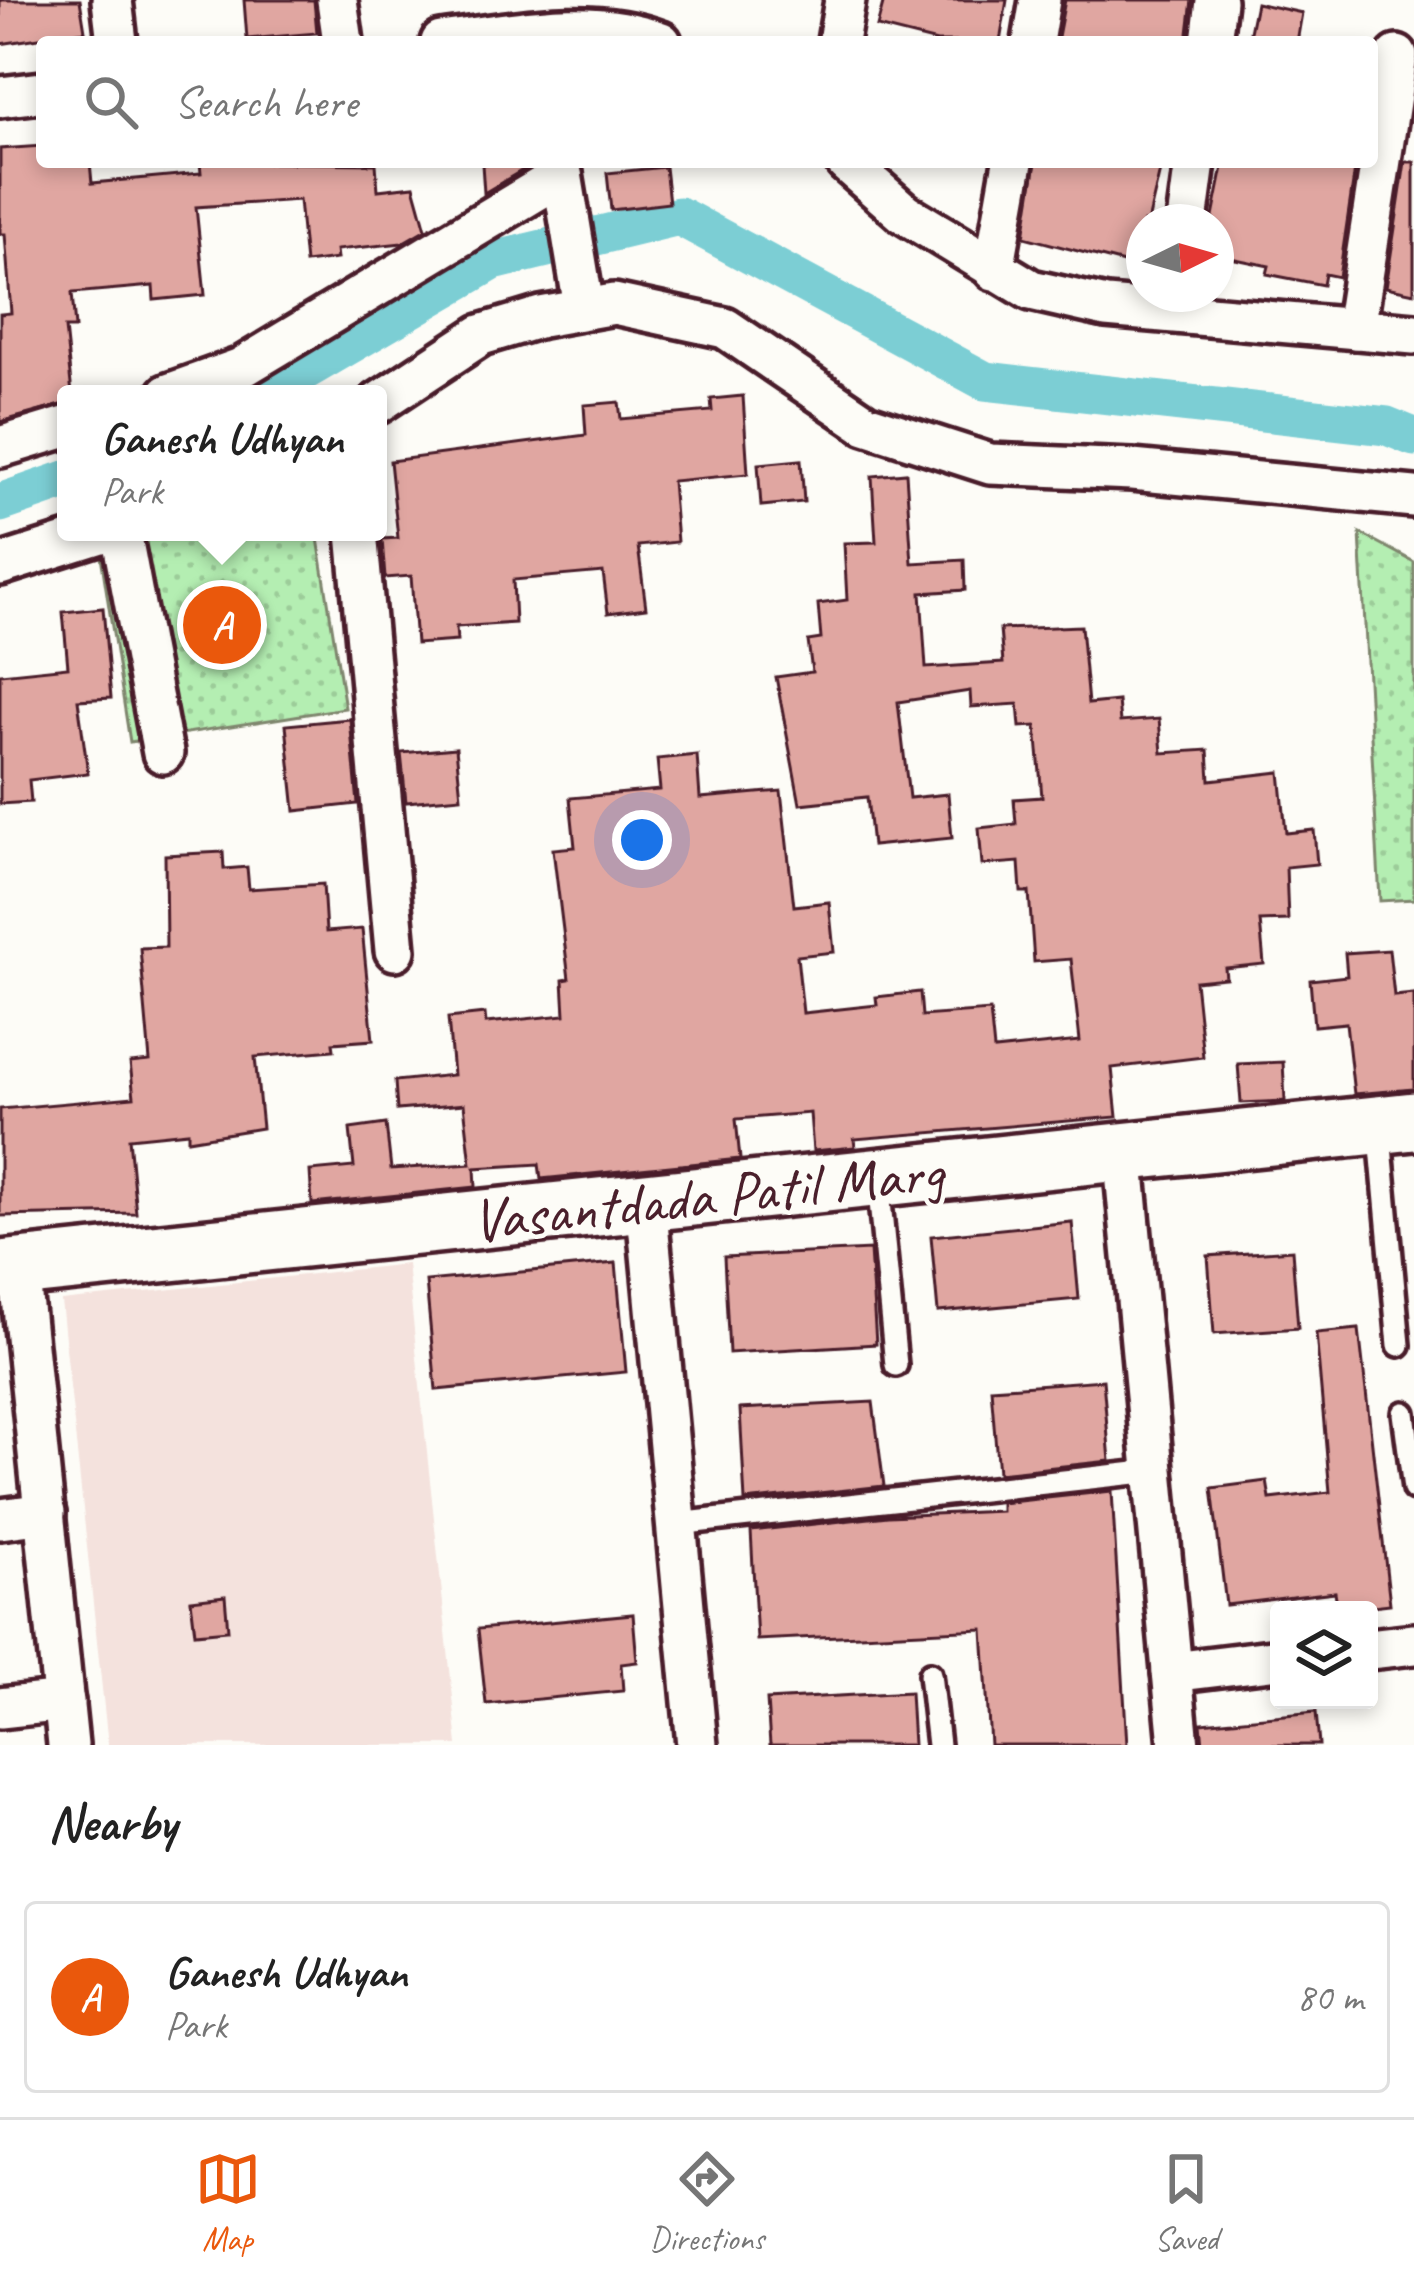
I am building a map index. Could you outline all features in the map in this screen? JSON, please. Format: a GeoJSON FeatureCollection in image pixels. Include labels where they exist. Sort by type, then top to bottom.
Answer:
{"type":"FeatureCollection","features":[{"type":"Feature","properties":{"kind":"street"},"geometry":{"type":"LineString","coordinates":[[112,0],[116,36]]}},
{"type":"Feature","properties":{"kind":"street"},"geometry":{"type":"LineString","coordinates":[[337,0],[342,36]]}},
{"type":"Feature","properties":{"kind":"street"},"geometry":{"type":"LineString","coordinates":[[654,0],[659,36]]}},
{"type":"Feature","properties":{"kind":"street"},"geometry":{"type":"LineString","coordinates":[[839,36],[844,0]]}},
{"type":"Feature","properties":{"kind":"street"},"geometry":{"type":"LineString","coordinates":[[1034,36],[1040,0]]}},
{"type":"Feature","properties":{"kind":"street"},"geometry":{"type":"LineString","coordinates":[[1212,36],[1216,1]]}},
{"type":"Feature","properties":{"kind":"street"},"geometry":{"type":"LineString","coordinates":[[480,36],[551,25],[644,36]]}},
{"type":"Feature","properties":{"kind":"street"},"geometry":{"type":"LineString","coordinates":[[1355,329],[1397,56]]}},
{"type":"Feature","properties":{"kind":"street"},"geometry":{"type":"LineString","coordinates":[[0,98],[36,93]]}},
{"type":"Feature","properties":{"kind":"street"},"geometry":{"type":"LineString","coordinates":[[193,385],[241,368],[561,168],[582,292]]}},
{"type":"Feature","properties":{"kind":"street"},"geometry":{"type":"LineString","coordinates":[[853,168],[904,213],[1030,290],[1106,307],[1126,306]]}},
{"type":"Feature","properties":{"kind":"street"},"geometry":{"type":"LineString","coordinates":[[994,270],[1011,168]]}},
{"type":"Feature","properties":{"kind":"street"},"geometry":{"type":"LineString","coordinates":[[1189,204],[1194,168]]}},
{"type":"Feature","properties":{"kind":"street"},"geometry":{"type":"LineString","coordinates":[[387,397],[481,335],[582,292],[614,304],[725,328],[866,424],[990,464],[1132,470],[1414,496]]}},
{"type":"Feature","properties":{"kind":"street"},"geometry":{"type":"LineString","coordinates":[[1233,312],[1414,334]]}},
{"type":"Feature","properties":{"kind":"street"},"geometry":{"type":"LineString","coordinates":[[0,447],[57,431]]}},
{"type":"Feature","properties":{"kind":"street"},"geometry":{"type":"LineString","coordinates":[[0,565],[76,541]]}},
{"type":"Feature","properties":{"kind":"street"},"geometry":{"type":"LineString","coordinates":[[124,541],[164,753]]}},
{"type":"Feature","properties":{"kind":"street"},"geometry":{"type":"LineString","coordinates":[[358,541],[395,950]]}},
{"type":"Feature","properties":{"kind":"street","name":"Vasantdada Patil Marg"},"geometry":{"type":"LineString","coordinates":[[10,1269],[1396,1122]]}},
{"type":"Feature","properties":{"kind":"street"},"geometry":{"type":"LineString","coordinates":[[1123,1151],[1179,1745]]}},
{"type":"Feature","properties":{"kind":"street"},"geometry":{"type":"LineString","coordinates":[[646,1202],[697,1745]]}},
{"type":"Feature","properties":{"kind":"street"},"geometry":{"type":"LineString","coordinates":[[10,1269],[45,1513],[68,1745]]}},
{"type":"Feature","properties":{"kind":"street"},"geometry":{"type":"LineString","coordinates":[[0,1519],[45,1513]]}},
{"type":"Feature","properties":{"kind":"street"},"geometry":{"type":"LineString","coordinates":[[1378,1648],[1414,1644]]}},
{"type":"Feature","properties":{"kind":"street"},"geometry":{"type":"LineString","coordinates":[[1172,1672],[1270,1661]]}},
{"type":"Feature","properties":{"kind":"street"},"geometry":{"type":"LineString","coordinates":[[0,1708],[64,1701]]}},
{"type":"Feature","properties":{"kind":"lane"},"geometry":{"type":"LineString","coordinates":[[1396,1122],[1399,1345]]}},
{"type":"Feature","properties":{"kind":"lane"},"geometry":{"type":"LineString","coordinates":[[878,1177],[896,1365]]}},
{"type":"Feature","properties":{"kind":"lane"},"geometry":{"type":"LineString","coordinates":[[1404,1412],[1414,1489]]}},
{"type":"Feature","properties":{"kind":"lane"},"geometry":{"type":"LineString","coordinates":[[676,1524],[1153,1472]]}},
{"type":"Feature","properties":{"kind":"lane"},"geometry":{"type":"LineString","coordinates":[[930,1674],[938,1745]]}},
{"type":"Feature","properties":{"kind":"shaded area"},"geometry":{"type":"Polygon","coordinates":[[[407,1264],[458,1745],[108,1745],[61,1301],[407,1264]]]}},
{"type":"Feature","properties":{"kind":"green space"},"geometry":{"type":"Polygon","coordinates":[[[1360,533],[1414,562],[1414,899],[1380,901],[1360,533]]]}},
{"type":"Feature","properties":{"kind":"green space"},"geometry":{"type":"Polygon","coordinates":[[[318,541],[345,708],[130,742],[99,543],[318,541]]]}},
{"type":"Feature","properties":{"kind":"building"},"geometry":{"type":"Polygon","coordinates":[[[0,0],[80,0],[85,31],[0,44],[0,0]]]}},
{"type":"Feature","properties":{"kind":"building"},"geometry":{"type":"Polygon","coordinates":[[[244,0],[314,0],[317,33],[247,36],[244,0]]]}},
{"type":"Feature","properties":{"kind":"building"},"geometry":{"type":"Polygon","coordinates":[[[884,0],[1007,0],[1001,36],[913,36],[877,27],[884,0]]]}},
{"type":"Feature","properties":{"kind":"building"},"geometry":{"type":"Polygon","coordinates":[[[1065,0],[1192,0],[1188,36],[1058,36],[1065,0]]]}},
{"type":"Feature","properties":{"kind":"building"},"geometry":{"type":"Polygon","coordinates":[[[1256,3],[1302,13],[1298,36],[1249,36],[1256,3]]]}},
{"type":"Feature","properties":{"kind":"building"},"geometry":{"type":"Polygon","coordinates":[[[36,146],[36,168],[91,168],[92,183],[201,173],[201,168],[376,168],[378,190],[414,186],[426,229],[402,243],[336,250],[337,259],[305,263],[299,200],[196,207],[205,295],[154,300],[153,286],[72,293],[75,328],[65,328],[71,385],[57,385],[57,406],[0,422],[0,314],[11,313],[5,234],[0,234],[0,149],[36,146]]]}},
{"type":"Feature","properties":{"kind":"building"},"geometry":{"type":"Polygon","coordinates":[[[1405,162],[1414,162],[1414,293],[1386,287],[1405,162]]]}},
{"type":"Feature","properties":{"kind":"building"},"geometry":{"type":"Polygon","coordinates":[[[482,168],[526,168],[484,193],[482,168]]]}},
{"type":"Feature","properties":{"kind":"building"},"geometry":{"type":"Polygon","coordinates":[[[665,168],[669,203],[611,210],[607,173],[665,168]]]}},
{"type":"Feature","properties":{"kind":"building"},"geometry":{"type":"Polygon","coordinates":[[[1035,168],[1161,168],[1152,204],[1126,204],[1126,264],[1024,237],[1035,168]]]}},
{"type":"Feature","properties":{"kind":"building"},"geometry":{"type":"Polygon","coordinates":[[[1223,168],[1355,168],[1339,277],[1325,274],[1323,285],[1267,274],[1269,266],[1234,259],[1234,204],[1216,204],[1223,168]]]}},
{"type":"Feature","properties":{"kind":"building"},"geometry":{"type":"Polygon","coordinates":[[[743,396],[748,474],[672,481],[677,542],[638,546],[646,608],[608,613],[603,572],[513,580],[515,623],[456,627],[457,641],[416,644],[411,576],[385,578],[382,541],[398,538],[390,461],[586,435],[584,405],[619,402],[621,419],[712,411],[711,399],[743,396]]]}},
{"type":"Feature","properties":{"kind":"building"},"geometry":{"type":"Polygon","coordinates":[[[801,460],[804,502],[761,506],[758,464],[801,460]]]}},
{"type":"Feature","properties":{"kind":"building"},"geometry":{"type":"Polygon","coordinates":[[[906,473],[912,563],[964,560],[965,590],[921,593],[926,668],[1003,663],[1000,629],[1081,626],[1088,704],[1118,701],[1120,722],[1159,719],[1162,753],[1208,750],[1210,780],[1280,772],[1286,833],[1314,830],[1317,864],[1286,867],[1288,920],[1260,921],[1264,964],[1225,968],[1226,978],[1195,981],[1203,1057],[1112,1068],[1117,1117],[854,1139],[855,1147],[813,1151],[810,1113],[736,1119],[740,1159],[541,1179],[539,1164],[475,1168],[476,1187],[312,1204],[310,1171],[354,1167],[350,1129],[386,1124],[391,1169],[471,1164],[464,1104],[397,1110],[395,1081],[453,1075],[448,1018],[485,1014],[486,1023],[565,1015],[563,980],[569,979],[553,849],[575,847],[570,798],[660,790],[657,759],[697,755],[700,798],[781,791],[794,906],[829,902],[834,952],[797,956],[803,1013],[877,1005],[876,997],[920,992],[922,1016],[990,1011],[994,1050],[1080,1041],[1071,959],[1034,962],[1029,892],[1021,892],[1019,862],[982,865],[979,828],[1016,824],[1014,799],[1042,797],[1036,726],[1020,727],[1018,704],[971,707],[970,691],[898,702],[909,798],[948,794],[952,838],[872,846],[867,797],[800,804],[776,677],[812,672],[808,641],[821,639],[818,604],[847,600],[844,543],[876,542],[872,476],[906,473]]]}},
{"type":"Feature","properties":{"kind":"building"},"geometry":{"type":"Polygon","coordinates":[[[103,608],[111,698],[78,700],[88,773],[29,780],[31,802],[0,804],[0,674],[68,667],[63,612],[103,608]]]}},
{"type":"Feature","properties":{"kind":"building"},"geometry":{"type":"Polygon","coordinates":[[[350,719],[358,804],[295,811],[286,725],[350,719]]]}},
{"type":"Feature","properties":{"kind":"building"},"geometry":{"type":"Polygon","coordinates":[[[456,748],[461,797],[406,802],[401,753],[456,748]]]}},
{"type":"Feature","properties":{"kind":"building"},"geometry":{"type":"Polygon","coordinates":[[[223,852],[224,869],[247,867],[249,889],[323,884],[326,932],[362,929],[373,1040],[333,1043],[334,1050],[255,1057],[262,1128],[188,1140],[188,1132],[129,1138],[136,1213],[0,1216],[0,1109],[134,1097],[130,1063],[150,1061],[140,948],[166,947],[165,855],[223,852]]]}},
{"type":"Feature","properties":{"kind":"building"},"geometry":{"type":"Polygon","coordinates":[[[1389,950],[1394,996],[1414,994],[1414,1089],[1354,1094],[1346,1023],[1314,1026],[1310,980],[1347,976],[1345,953],[1389,950]]]}},
{"type":"Feature","properties":{"kind":"building"},"geometry":{"type":"Polygon","coordinates":[[[1283,1062],[1285,1101],[1241,1103],[1238,1064],[1283,1062]]]}},
{"type":"Feature","properties":{"kind":"building"},"geometry":{"type":"Polygon","coordinates":[[[1072,1222],[1079,1299],[938,1312],[931,1236],[1072,1222]]]}},
{"type":"Feature","properties":{"kind":"building"},"geometry":{"type":"Polygon","coordinates":[[[870,1250],[876,1344],[729,1353],[724,1257],[870,1250]]]}},
{"type":"Feature","properties":{"kind":"building"},"geometry":{"type":"Polygon","coordinates":[[[1292,1250],[1298,1328],[1214,1334],[1208,1256],[1292,1250]]]}},
{"type":"Feature","properties":{"kind":"building"},"geometry":{"type":"Polygon","coordinates":[[[616,1263],[626,1372],[436,1390],[426,1281],[616,1263]]]}},
{"type":"Feature","properties":{"kind":"building"},"geometry":{"type":"Polygon","coordinates":[[[1359,1329],[1390,1604],[1336,1601],[1335,1592],[1226,1605],[1212,1488],[1267,1481],[1270,1499],[1330,1492],[1316,1333],[1359,1329]]]}},
{"type":"Feature","properties":{"kind":"building"},"geometry":{"type":"Polygon","coordinates":[[[1103,1380],[1110,1461],[998,1473],[991,1388],[1103,1380]]]}},
{"type":"Feature","properties":{"kind":"building"},"geometry":{"type":"Polygon","coordinates":[[[873,1402],[884,1486],[745,1501],[740,1409],[873,1402]]]}},
{"type":"Feature","properties":{"kind":"building"},"geometry":{"type":"Polygon","coordinates":[[[1112,1491],[1127,1745],[990,1745],[983,1629],[757,1640],[751,1531],[888,1516],[1001,1511],[1001,1503],[1112,1491]]]}},
{"type":"Feature","properties":{"kind":"building"},"geometry":{"type":"Polygon","coordinates":[[[225,1596],[228,1630],[195,1633],[191,1600],[225,1596]]]}},
{"type":"Feature","properties":{"kind":"building"},"geometry":{"type":"Polygon","coordinates":[[[633,1614],[637,1662],[621,1664],[623,1691],[486,1704],[478,1629],[633,1614]]]}},
{"type":"Feature","properties":{"kind":"building"},"geometry":{"type":"Polygon","coordinates":[[[910,1692],[913,1745],[770,1745],[767,1700],[910,1692]]]}},
{"type":"Feature","properties":{"kind":"building"},"geometry":{"type":"Polygon","coordinates":[[[1316,1712],[1319,1745],[1203,1745],[1201,1723],[1316,1712]]]}},
{"type":"Feature","properties":{"kind":"waterway"},"geometry":{"type":"LineString","coordinates":[[280,385],[493,261],[679,216],[985,381],[1387,426],[1414,437]]}},
{"type":"Feature","properties":{"kind":"waterway"},"geometry":{"type":"LineString","coordinates":[[0,503],[57,483]]}},
{"type":"Feature","properties":{"kind":"place","name":"Ganesh Udhyan"},"geometry":{"type":"Point","coordinates":[222,625]}}]}
